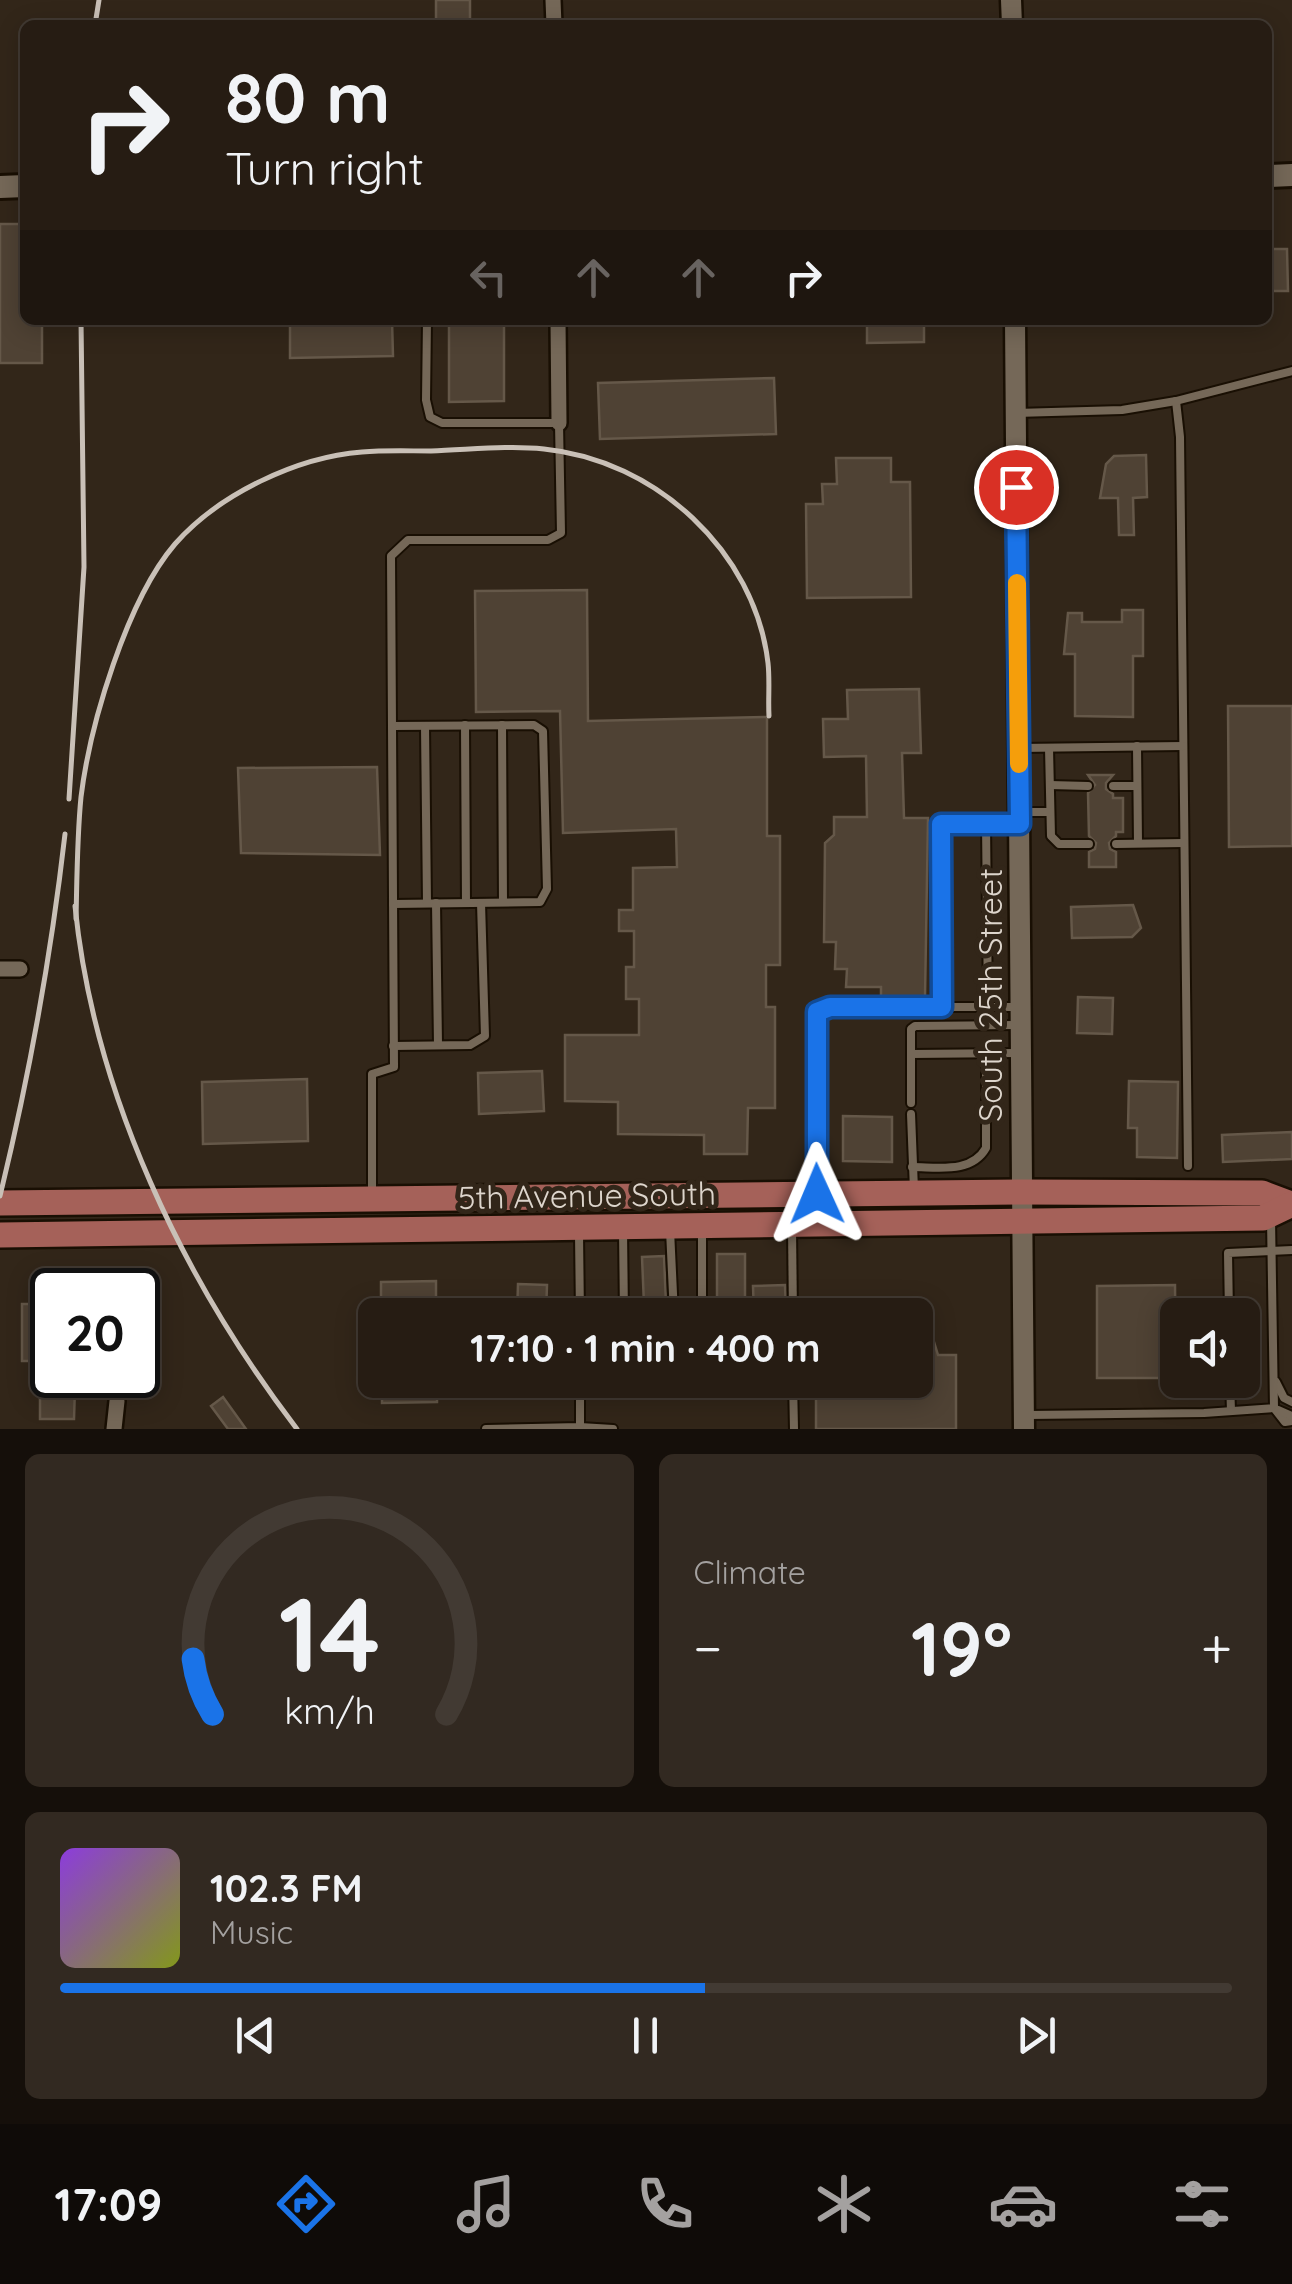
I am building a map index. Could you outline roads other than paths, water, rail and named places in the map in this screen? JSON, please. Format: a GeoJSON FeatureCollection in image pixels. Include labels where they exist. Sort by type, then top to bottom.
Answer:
{"type":"FeatureCollection","features":[{"type":"Feature","properties":{"kind":"main road","name":"5th Avenue South"},"geometry":{"type":"LineString","coordinates":[[0,1203],[817,1194],[913,1180],[1022,1192],[1262,1192],[1285,1207],[1264,1218],[1022,1224],[0,1236]]}},
{"type":"Feature","properties":{"kind":"street"},"geometry":{"type":"LineString","coordinates":[[558,325],[559,423]]}},
{"type":"Feature","properties":{"kind":"street","name":"South 25th Street"},"geometry":{"type":"LineString","coordinates":[[1015,325],[1024,1422]]}},
{"type":"Feature","properties":{"kind":"street"},"geometry":{"type":"LineString","coordinates":[[0,969],[20,969]]}},
{"type":"Feature","properties":{"kind":"street"},"geometry":{"type":"LineString","coordinates":[[114,1429],[117,1401]]}},
{"type":"Feature","properties":{"kind":"lane"},"geometry":{"type":"LineString","coordinates":[[372,1198],[372,1074],[394,1067],[391,556],[408,540],[548,540],[561,533],[559,423],[442,423],[430,417],[426,400],[427,325]]}},
{"type":"Feature","properties":{"kind":"lane"},"geometry":{"type":"LineString","coordinates":[[1016,413],[1122,410],[1176,401],[1292,371]]}},
{"type":"Feature","properties":{"kind":"lane"},"geometry":{"type":"LineString","coordinates":[[1176,401],[1180,437],[1188,1166]]}},
{"type":"Feature","properties":{"kind":"lane"},"geometry":{"type":"LineString","coordinates":[[465,725],[466,903]]}},
{"type":"Feature","properties":{"kind":"lane"},"geometry":{"type":"LineString","coordinates":[[502,725],[503,902]]}},
{"type":"Feature","properties":{"kind":"lane"},"geometry":{"type":"LineString","coordinates":[[392,726],[534,725],[543,731],[548,889],[540,902],[393,904]]}},
{"type":"Feature","properties":{"kind":"lane"},"geometry":{"type":"LineString","coordinates":[[425,726],[438,1045]]}},
{"type":"Feature","properties":{"kind":"lane"},"geometry":{"type":"LineString","coordinates":[[1136,746],[1138,843]]}},
{"type":"Feature","properties":{"kind":"lane"},"geometry":{"type":"LineString","coordinates":[[1019,748],[1183,746]]}},
{"type":"Feature","properties":{"kind":"lane"},"geometry":{"type":"LineString","coordinates":[[1049,748],[1051,836],[1059,844],[1089,844]]}},
{"type":"Feature","properties":{"kind":"lane"},"geometry":{"type":"LineString","coordinates":[[1050,786],[1088,786]]}},
{"type":"Feature","properties":{"kind":"lane"},"geometry":{"type":"LineString","coordinates":[[1113,786],[1137,786]]}},
{"type":"Feature","properties":{"kind":"lane"},"geometry":{"type":"LineString","coordinates":[[942,1007],[941,824],[986,824],[1050,812]]}},
{"type":"Feature","properties":{"kind":"lane"},"geometry":{"type":"LineString","coordinates":[[986,824],[988,1007]]}},
{"type":"Feature","properties":{"kind":"lane"},"geometry":{"type":"LineString","coordinates":[[1116,844],[1184,843]]}},
{"type":"Feature","properties":{"kind":"lane"},"geometry":{"type":"LineString","coordinates":[[394,1046],[470,1044],[484,1036],[481,903]]}},
{"type":"Feature","properties":{"kind":"lane"},"geometry":{"type":"LineString","coordinates":[[817,1194],[817,1012],[830,1007],[988,1007],[1021,1016]]}},
{"type":"Feature","properties":{"kind":"lane"},"geometry":{"type":"LineString","coordinates":[[912,1103],[911,1029],[1021,1016]]}},
{"type":"Feature","properties":{"kind":"lane"},"geometry":{"type":"LineString","coordinates":[[912,1114],[913,1180],[980,1159],[986,1148],[986,1053]]}},
{"type":"Feature","properties":{"kind":"lane"},"geometry":{"type":"LineString","coordinates":[[911,1054],[1021,1053]]}},
{"type":"Feature","properties":{"kind":"lane"},"geometry":{"type":"LineString","coordinates":[[1274,1408],[1272,1251],[1285,1207]]}},
{"type":"Feature","properties":{"kind":"lane"},"geometry":{"type":"LineString","coordinates":[[792,1225],[793,1298]]}},
{"type":"Feature","properties":{"kind":"lane"},"geometry":{"type":"LineString","coordinates":[[702,1227],[702,1298]]}},
{"type":"Feature","properties":{"kind":"lane"},"geometry":{"type":"LineString","coordinates":[[623,1228],[624,1298]]}},
{"type":"Feature","properties":{"kind":"lane"},"geometry":{"type":"LineString","coordinates":[[670,1228],[673,1298]]}},
{"type":"Feature","properties":{"kind":"lane"},"geometry":{"type":"LineString","coordinates":[[579,1230],[580,1298]]}},
{"type":"Feature","properties":{"kind":"lane"},"geometry":{"type":"LineString","coordinates":[[1229,1298],[1228,1252],[1292,1250]]}},
{"type":"Feature","properties":{"kind":"lane"},"geometry":{"type":"LineString","coordinates":[[1274,1378],[1284,1398],[1292,1402]]}},
{"type":"Feature","properties":{"kind":"lane"},"geometry":{"type":"LineString","coordinates":[[580,1398],[580,1427]]}},
{"type":"Feature","properties":{"kind":"lane"},"geometry":{"type":"LineString","coordinates":[[794,1398],[794,1429]]}},
{"type":"Feature","properties":{"kind":"lane"},"geometry":{"type":"LineString","coordinates":[[1231,1398],[1231,1411]]}},
{"type":"Feature","properties":{"kind":"lane"},"geometry":{"type":"LineString","coordinates":[[1024,1422],[1274,1408],[1292,1419]]}},
{"type":"Feature","properties":{"kind":"lane"},"geometry":{"type":"LineString","coordinates":[[486,1429],[613,1429]]}},
{"type":"Feature","properties":{"kind":"railway"},"geometry":{"type":"LineString","coordinates":[[96,20],[99,0]]}},
{"type":"Feature","properties":{"kind":"railway"},"geometry":{"type":"LineString","coordinates":[[69,799],[84,567],[81,325]]}},
{"type":"Feature","properties":{"kind":"railway"},"geometry":{"type":"LineString","coordinates":[[76,919],[81,797],[86,767],[113,664],[141,597],[175,544],[214,509],[261,481],[312,461],[371,451],[530,448],[585,457],[624,471],[693,518],[721,549],[743,584],[759,622],[768,663],[769,716]]}},
{"type":"Feature","properties":{"kind":"railway"},"geometry":{"type":"LineString","coordinates":[[0,1196],[38,1016],[65,834]]}},
{"type":"Feature","properties":{"kind":"railway"},"geometry":{"type":"LineString","coordinates":[[75,906],[85,976],[102,1046],[150,1182],[217,1311],[297,1429]]}}]}
